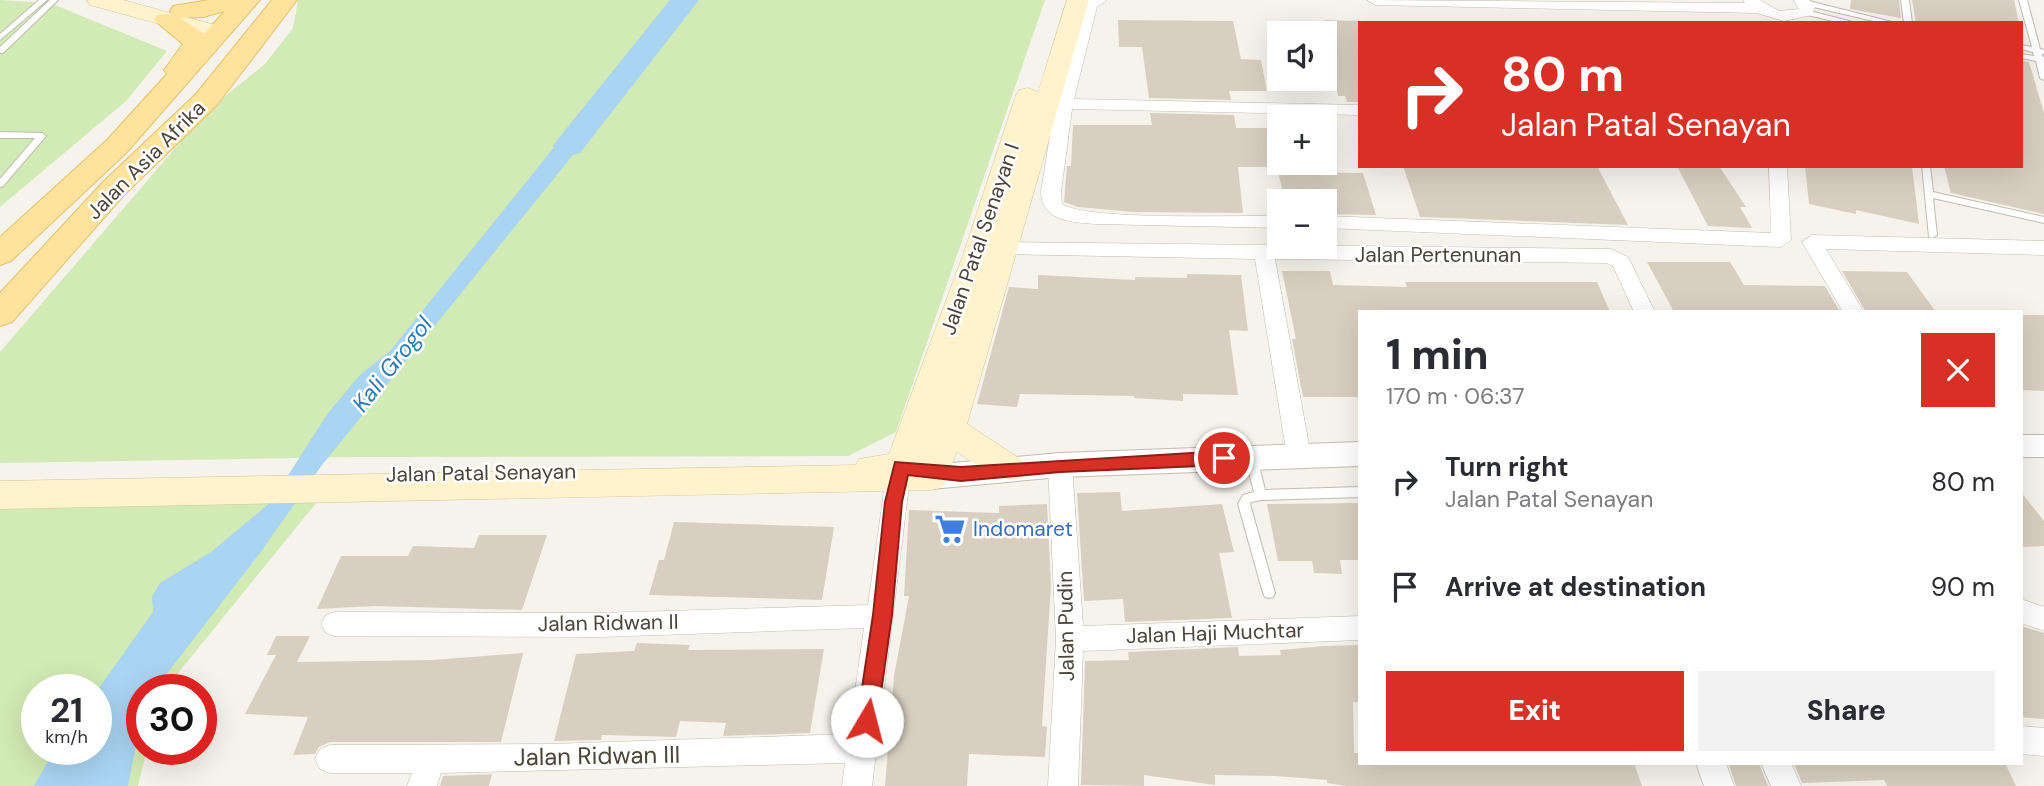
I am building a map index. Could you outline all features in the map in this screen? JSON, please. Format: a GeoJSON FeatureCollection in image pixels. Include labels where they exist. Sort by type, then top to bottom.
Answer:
{"type":"FeatureCollection","features":[{"type":"Feature","properties":{"kind":"main road"},"geometry":{"type":"LineString","coordinates":[[98,0],[166,10],[203,10],[233,0]]}},
{"type":"Feature","properties":{"kind":"main road","name":"Jalan Asia Afrika"},"geometry":{"type":"LineString","coordinates":[[0,254],[117,146],[226,30],[248,0]]}},
{"type":"Feature","properties":{"kind":"main road"},"geometry":{"type":"LineString","coordinates":[[226,30],[253,20],[275,0]]}},
{"type":"Feature","properties":{"kind":"main road","name":"Jalan Asia Afrika"},"geometry":{"type":"LineString","coordinates":[[0,314],[114,188],[219,85],[285,0]]}},
{"type":"Feature","properties":{"kind":"main road","name":"Jalan Patal Senayan I"},"geometry":{"type":"LineString","coordinates":[[925,473],[977,255],[1059,0]]}},
{"type":"Feature","properties":{"kind":"main road","name":"Jalan Patal Senayan I"},"geometry":{"type":"LineString","coordinates":[[925,473],[950,427],[1078,0]]}},
{"type":"Feature","properties":{"kind":"main road"},"geometry":{"type":"LineString","coordinates":[[164,137],[237,46],[226,30],[166,10]]}},
{"type":"Feature","properties":{"kind":"main road"},"geometry":{"type":"LineString","coordinates":[[41,216],[75,173],[191,55],[196,44],[193,37],[166,10]]}},
{"type":"Feature","properties":{"kind":"main road"},"geometry":{"type":"LineString","coordinates":[[41,216],[108,159],[126,153],[129,156],[114,188]]}},
{"type":"Feature","properties":{"kind":"main road"},"geometry":{"type":"LineString","coordinates":[[950,427],[958,436],[1010,469]]}},
{"type":"Feature","properties":{"kind":"main road","name":"Jalan Patal Senayan"},"geometry":{"type":"LineString","coordinates":[[0,477],[345,482],[925,473]]}},
{"type":"Feature","properties":{"kind":"main road","name":"Jalan Patal Senayan"},"geometry":{"type":"LineString","coordinates":[[0,495],[279,481]]}},
{"type":"Feature","properties":{"kind":"street"},"geometry":{"type":"LineString","coordinates":[[1099,0],[1090,4],[1064,104],[1051,192],[1051,202],[1056,210],[1068,214],[1126,219],[1267,222]]}},
{"type":"Feature","properties":{"kind":"street"},"geometry":{"type":"LineString","coordinates":[[1375,0],[1755,4],[1779,19],[1804,5]]}},
{"type":"Feature","properties":{"kind":"street"},"geometry":{"type":"LineString","coordinates":[[1064,104],[1358,110]]}},
{"type":"Feature","properties":{"kind":"street"},"geometry":{"type":"LineString","coordinates":[[1337,222],[1781,240],[1778,168]]}},
{"type":"Feature","properties":{"kind":"street"},"geometry":{"type":"LineString","coordinates":[[1853,310],[1812,242],[2044,248]]}},
{"type":"Feature","properties":{"kind":"street","name":"Jalan Pertenunan"},"geometry":{"type":"LineString","coordinates":[[1005,249],[1596,256],[1619,259],[1644,310]]}},
{"type":"Feature","properties":{"kind":"street"},"geometry":{"type":"LineString","coordinates":[[1264,254],[1299,456]]}},
{"type":"Feature","properties":{"kind":"street"},"geometry":{"type":"LineString","coordinates":[[2023,446],[2044,446]]}},
{"type":"Feature","properties":{"kind":"street","name":"Jalan Patal Senayan"},"geometry":{"type":"LineString","coordinates":[[925,473],[1358,454]]}},
{"type":"Feature","properties":{"kind":"street","name":"Jalan Pudin"},"geometry":{"type":"LineString","coordinates":[[1060,465],[1070,639],[1063,786]]}},
{"type":"Feature","properties":{"kind":"street"},"geometry":{"type":"LineString","coordinates":[[857,786],[882,615],[925,473]]}},
{"type":"Feature","properties":{"kind":"street"},"geometry":{"type":"LineString","coordinates":[[2023,602],[2044,601]]}},
{"type":"Feature","properties":{"kind":"street"},"geometry":{"type":"LineString","coordinates":[[2023,612],[2044,619]]}},
{"type":"Feature","properties":{"kind":"street","name":"Jalan Ridwan II"},"geometry":{"type":"LineString","coordinates":[[334,624],[600,625],[882,615]]}},
{"type":"Feature","properties":{"kind":"street","name":"Jalan Haji Muchtar"},"geometry":{"type":"LineString","coordinates":[[1070,639],[1358,628]]}},
{"type":"Feature","properties":{"kind":"street"},"geometry":{"type":"LineString","coordinates":[[2023,740],[2044,742]]}},
{"type":"Feature","properties":{"kind":"street","name":"Jalan Ridwan III"},"geometry":{"type":"LineString","coordinates":[[330,759],[427,772],[863,748]]}},
{"type":"Feature","properties":{"kind":"street"},"geometry":{"type":"LineString","coordinates":[[1712,765],[1720,786]]}},
{"type":"Feature","properties":{"kind":"street"},"geometry":{"type":"LineString","coordinates":[[1777,765],[1787,786]]}},
{"type":"Feature","properties":{"kind":"lane"},"geometry":{"type":"LineString","coordinates":[[0,38],[43,0]]}},
{"type":"Feature","properties":{"kind":"lane"},"geometry":{"type":"LineString","coordinates":[[0,51],[54,0]]}},
{"type":"Feature","properties":{"kind":"lane"},"geometry":{"type":"LineString","coordinates":[[1905,0],[1908,21]]}},
{"type":"Feature","properties":{"kind":"lane"},"geometry":{"type":"LineString","coordinates":[[2023,0],[2041,56],[2044,78]]}},
{"type":"Feature","properties":{"kind":"lane"},"geometry":{"type":"LineString","coordinates":[[1804,5],[1848,21]]}},
{"type":"Feature","properties":{"kind":"lane"},"geometry":{"type":"LineString","coordinates":[[1804,5],[1882,21]]}},
{"type":"Feature","properties":{"kind":"lane"},"geometry":{"type":"LineString","coordinates":[[2023,48],[2041,56]]}},
{"type":"Feature","properties":{"kind":"lane"},"geometry":{"type":"LineString","coordinates":[[2023,56],[2041,56]]}},
{"type":"Feature","properties":{"kind":"lane"},"geometry":{"type":"LineString","coordinates":[[0,135],[42,136],[0,184]]}},
{"type":"Feature","properties":{"kind":"lane"},"geometry":{"type":"LineString","coordinates":[[1926,168],[1931,235]]}},
{"type":"Feature","properties":{"kind":"lane"},"geometry":{"type":"LineString","coordinates":[[1929,194],[2044,220]]}},
{"type":"Feature","properties":{"kind":"lane"},"geometry":{"type":"LineString","coordinates":[[1251,457],[1261,495]]}},
{"type":"Feature","properties":{"kind":"lane"},"geometry":{"type":"LineString","coordinates":[[1269,593],[1244,504],[1247,498],[1261,495],[1358,492]]}},
{"type":"Feature","properties":{"kind":"green space"},"geometry":{"type":"Polygon","coordinates":[[[0,0],[50,3],[167,51],[126,101],[0,207],[0,0]]]}},
{"type":"Feature","properties":{"kind":"green space"},"geometry":{"type":"Polygon","coordinates":[[[298,0],[1045,0],[896,432],[848,456],[354,457],[0,463],[0,352],[208,110],[265,64],[293,28],[298,0]]]}},
{"type":"Feature","properties":{"kind":"green space"},"geometry":{"type":"Polygon","coordinates":[[[321,497],[177,674],[126,674],[126,765],[143,765],[138,786],[0,786],[0,502],[321,497]]]}},
{"type":"Feature","properties":{"kind":"water"},"geometry":{"type":"Polygon","coordinates":[[[592,100],[615,103],[322,465],[260,553],[167,674],[126,674],[126,765],[132,765],[128,786],[34,786],[46,765],[112,765],[112,674],[109,674],[153,612],[152,597],[160,583],[211,552],[271,502],[328,413],[360,375],[390,351],[592,100]]]}},
{"type":"Feature","properties":{"kind":"building"},"geometry":{"type":"Polygon","coordinates":[[[1851,0],[1899,0],[1901,18],[1850,9],[1851,0]]]}},
{"type":"Feature","properties":{"kind":"building"},"geometry":{"type":"Polygon","coordinates":[[[1912,0],[2014,0],[2019,21],[1916,21],[1912,0]]]}},
{"type":"Feature","properties":{"kind":"building"},"geometry":{"type":"Polygon","coordinates":[[[1118,20],[1233,21],[1241,59],[1261,60],[1267,91],[1229,91],[1231,100],[1149,98],[1142,47],[1119,47],[1118,20]]]}},
{"type":"Feature","properties":{"kind":"building"},"geometry":{"type":"Polygon","coordinates":[[[1325,20],[1360,21],[1358,102],[1347,102],[1345,96],[1338,96],[1337,21],[1325,20]]]}},
{"type":"Feature","properties":{"kind":"building"},"geometry":{"type":"Polygon","coordinates":[[[2023,61],[2029,62],[2044,113],[2044,214],[1951,193],[1945,168],[2023,168],[2023,61]]]}},
{"type":"Feature","properties":{"kind":"building"},"geometry":{"type":"Polygon","coordinates":[[[1150,113],[1234,115],[1236,128],[1267,128],[1267,167],[1238,167],[1243,213],[1132,212],[1078,207],[1064,202],[1067,166],[1071,166],[1073,125],[1152,125],[1150,113]]]}},
{"type":"Feature","properties":{"kind":"building"},"geometry":{"type":"Polygon","coordinates":[[[1404,168],[1598,168],[1628,225],[1420,217],[1404,168]]]}},
{"type":"Feature","properties":{"kind":"building"},"geometry":{"type":"Polygon","coordinates":[[[1678,168],[1720,168],[1746,207],[1740,207],[1752,228],[1708,226],[1678,168]]]}},
{"type":"Feature","properties":{"kind":"building"},"geometry":{"type":"Polygon","coordinates":[[[1805,168],[1912,168],[1919,224],[1856,210],[1856,214],[1809,204],[1805,168]]]}},
{"type":"Feature","properties":{"kind":"building"},"geometry":{"type":"Polygon","coordinates":[[[1363,173],[1376,215],[1337,214],[1337,189],[1282,189],[1279,175],[1363,173]]]}},
{"type":"Feature","properties":{"kind":"building"},"geometry":{"type":"Polygon","coordinates":[[[1647,262],[1730,262],[1744,285],[1825,286],[1839,310],[1673,310],[1647,262]]]}},
{"type":"Feature","properties":{"kind":"building"},"geometry":{"type":"Polygon","coordinates":[[[1282,271],[1330,271],[1333,285],[1407,287],[1405,282],[1597,282],[1609,310],[1358,310],[1358,397],[1303,397],[1292,339],[1296,339],[1282,271]]]}},
{"type":"Feature","properties":{"kind":"building"},"geometry":{"type":"Polygon","coordinates":[[[1842,271],[1907,272],[1935,310],[1865,310],[1842,271]]]}},
{"type":"Feature","properties":{"kind":"building"},"geometry":{"type":"Polygon","coordinates":[[[1187,274],[1241,275],[1248,331],[1229,330],[1238,395],[1183,394],[1183,401],[1134,396],[1020,394],[1017,407],[977,404],[1009,287],[1038,289],[1038,275],[1135,280],[1135,277],[1187,278],[1187,274]]]}},
{"type":"Feature","properties":{"kind":"building"},"geometry":{"type":"Polygon","coordinates":[[[2023,315],[2044,315],[2044,391],[2023,390],[2023,315]]]}},
{"type":"Feature","properties":{"kind":"building"},"geometry":{"type":"Polygon","coordinates":[[[1120,492],[1122,511],[1222,504],[1234,552],[1219,553],[1232,618],[1125,622],[1123,599],[1084,601],[1077,493],[1120,492]]]}},
{"type":"Feature","properties":{"kind":"building"},"geometry":{"type":"Polygon","coordinates":[[[2023,495],[2044,521],[2044,546],[2023,547],[2023,495]]]}},
{"type":"Feature","properties":{"kind":"building"},"geometry":{"type":"Polygon","coordinates":[[[1358,503],[1358,560],[1340,560],[1342,574],[1314,573],[1312,561],[1278,561],[1267,504],[1358,503]]]}},
{"type":"Feature","properties":{"kind":"building"},"geometry":{"type":"Polygon","coordinates":[[[1047,504],[1051,585],[1042,726],[1047,727],[1045,757],[969,754],[967,786],[885,786],[894,676],[909,596],[904,596],[909,510],[999,513],[999,506],[1047,504]]]}},
{"type":"Feature","properties":{"kind":"building"},"geometry":{"type":"Polygon","coordinates":[[[674,522],[834,527],[822,600],[649,595],[659,560],[664,560],[674,522]]]}},
{"type":"Feature","properties":{"kind":"building"},"geometry":{"type":"Polygon","coordinates":[[[479,535],[547,535],[522,610],[375,606],[317,609],[341,556],[408,556],[413,546],[474,548],[479,535]]]}},
{"type":"Feature","properties":{"kind":"building"},"geometry":{"type":"Polygon","coordinates":[[[2023,627],[2044,633],[2044,719],[2023,717],[2023,627]]]}},
{"type":"Feature","properties":{"kind":"building"},"geometry":{"type":"Polygon","coordinates":[[[276,636],[310,636],[297,662],[433,660],[523,653],[501,742],[330,742],[319,747],[315,754],[293,755],[308,717],[245,714],[276,655],[267,655],[276,636]]]}},
{"type":"Feature","properties":{"kind":"building"},"geometry":{"type":"Polygon","coordinates":[[[637,643],[690,645],[688,650],[824,649],[810,733],[723,736],[726,723],[680,721],[676,737],[602,735],[601,740],[554,741],[576,654],[634,651],[637,643]]]}},
{"type":"Feature","properties":{"kind":"building"},"geometry":{"type":"Polygon","coordinates":[[[1358,645],[1358,702],[1353,702],[1354,753],[1358,753],[1358,765],[1635,765],[1642,786],[1346,786],[1327,783],[1327,780],[1215,775],[1215,785],[1144,775],[1144,786],[1081,785],[1085,661],[1129,660],[1128,652],[1238,647],[1239,656],[1281,655],[1280,650],[1358,645]]]}},
{"type":"Feature","properties":{"kind":"building"},"geometry":{"type":"Polygon","coordinates":[[[1729,765],[1759,765],[1768,786],[1736,786],[1729,765]]]}},
{"type":"Feature","properties":{"kind":"building"},"geometry":{"type":"Polygon","coordinates":[[[1795,765],[2006,765],[2016,786],[1887,786],[1884,780],[1802,783],[1795,765]]]}},
{"type":"Feature","properties":{"kind":"building"},"geometry":{"type":"Polygon","coordinates":[[[492,774],[489,786],[440,786],[443,776],[492,774]]]}},
{"type":"Feature","properties":{"kind":"waterway","name":"Kali Grogol"},"geometry":{"type":"LineString","coordinates":[[569,146],[685,0]]}},
{"type":"Feature","properties":{"kind":"place","name":"Indomaret"},"geometry":{"type":"Point","coordinates":[950,529]}},
{"type":"Feature","properties":{"kind":"route"},"geometry":{"type":"LineString","coordinates":[[867,721],[882,615],[893,502],[901,467],[961,474],[1060,465],[1224,458]]}}]}
